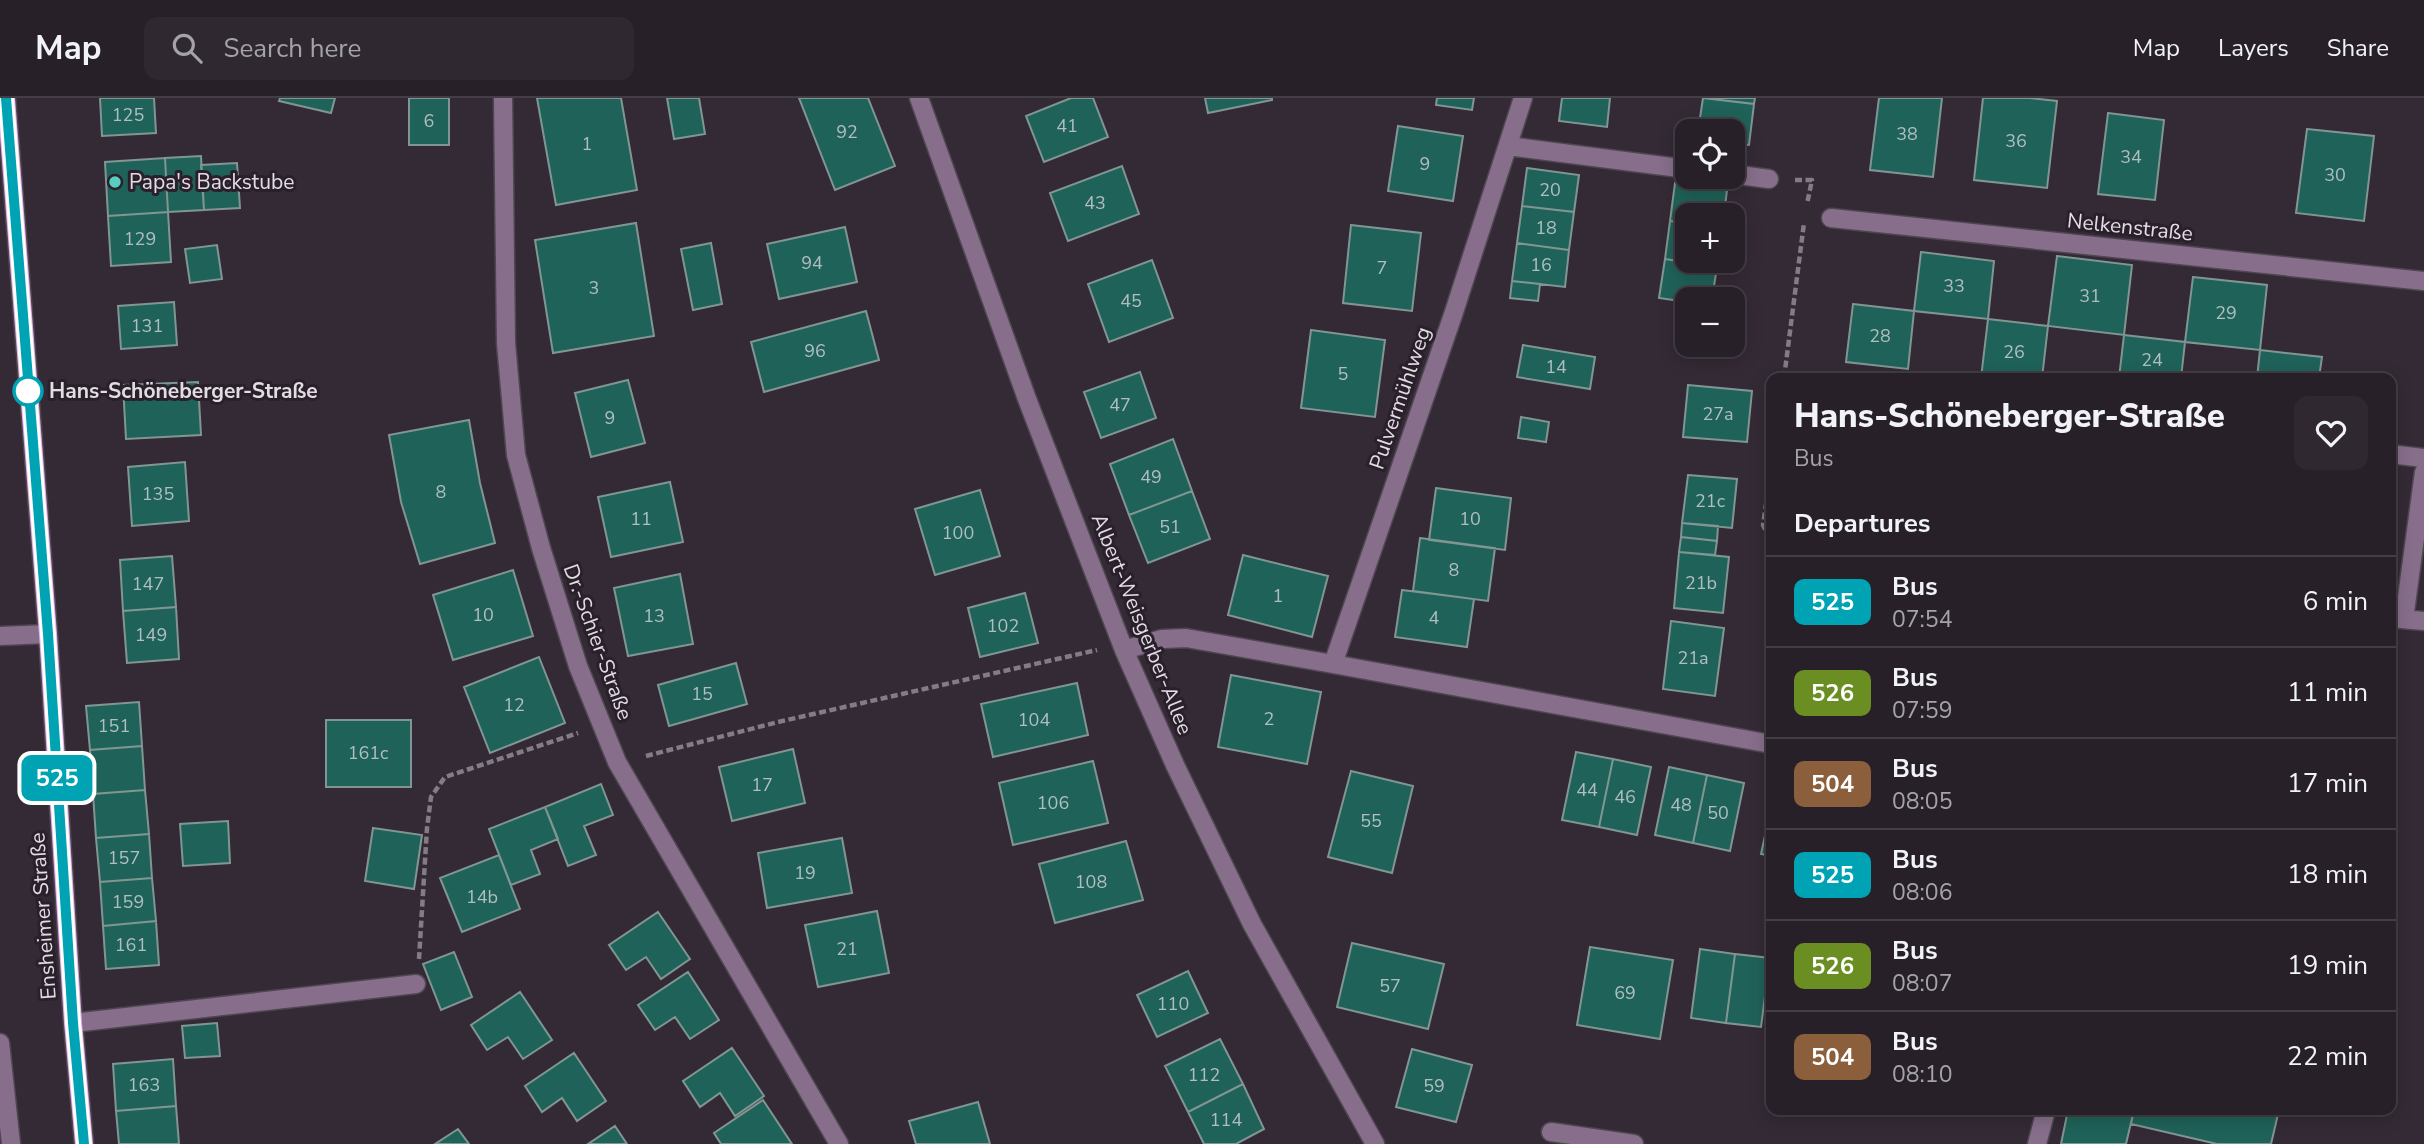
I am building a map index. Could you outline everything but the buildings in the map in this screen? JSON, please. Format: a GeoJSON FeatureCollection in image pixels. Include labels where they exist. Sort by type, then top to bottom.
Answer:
{"type":"FeatureCollection","features":[{"type":"Feature","properties":{"kind":"main road","name":"Ensheimer Straße"},"geometry":{"type":"LineString","coordinates":[[6,98],[84,1144]]}},
{"type":"Feature","properties":{"kind":"street","name":"Dr.-Schier-Straße"},"geometry":{"type":"LineString","coordinates":[[503,98],[506,343],[516,455],[541,548],[574,653],[617,762],[839,1144]]}},
{"type":"Feature","properties":{"kind":"street","name":"Albert-Weisgerber-Allee"},"geometry":{"type":"LineString","coordinates":[[919,98],[1027,399],[1124,650],[1175,765],[1252,924],[1374,1144]]}},
{"type":"Feature","properties":{"kind":"street","name":"Pulvermühlweg"},"geometry":{"type":"LineString","coordinates":[[1333,664],[1523,98]]}},
{"type":"Feature","properties":{"kind":"street"},"geometry":{"type":"LineString","coordinates":[[1508,146],[1675,167]]}},
{"type":"Feature","properties":{"kind":"street"},"geometry":{"type":"LineString","coordinates":[[1745,176],[1769,179]]}},
{"type":"Feature","properties":{"kind":"street","name":"Nelkenstraße"},"geometry":{"type":"LineString","coordinates":[[1831,218],[2424,281]]}},
{"type":"Feature","properties":{"kind":"street"},"geometry":{"type":"LineString","coordinates":[[2396,455],[2424,458]]}},
{"type":"Feature","properties":{"kind":"street"},"geometry":{"type":"LineString","coordinates":[[2424,472],[2397,618],[2424,621]]}},
{"type":"Feature","properties":{"kind":"street"},"geometry":{"type":"LineString","coordinates":[[0,636],[48,634]]}},
{"type":"Feature","properties":{"kind":"street"},"geometry":{"type":"LineString","coordinates":[[1124,650],[1162,639],[1186,638],[1766,743]]}},
{"type":"Feature","properties":{"kind":"street"},"geometry":{"type":"LineString","coordinates":[[73,1023],[416,984]]}},
{"type":"Feature","properties":{"kind":"street"},"geometry":{"type":"LineString","coordinates":[[0,1043],[11,1144]]}},
{"type":"Feature","properties":{"kind":"street"},"geometry":{"type":"LineString","coordinates":[[2037,1144],[2045,1115]]}},
{"type":"Feature","properties":{"kind":"street"},"geometry":{"type":"LineString","coordinates":[[1551,1132],[1634,1144]]}},
{"type":"Feature","properties":{"kind":"path"},"geometry":{"type":"LineString","coordinates":[[1769,179],[1812,180],[1807,206]]}},
{"type":"Feature","properties":{"kind":"path"},"geometry":{"type":"LineString","coordinates":[[1785,373],[1804,220]]}},
{"type":"Feature","properties":{"kind":"path"},"geometry":{"type":"LineString","coordinates":[[1766,505],[1763,525],[1766,531]]}},
{"type":"Feature","properties":{"kind":"path"},"geometry":{"type":"LineString","coordinates":[[617,762],[778,722],[1097,650]]}},
{"type":"Feature","properties":{"kind":"path"},"geometry":{"type":"LineString","coordinates":[[416,984],[421,947],[427,828],[432,797],[445,777],[603,725]]}},
{"type":"Feature","properties":{"kind":"bus line","name":"525"},"geometry":{"type":"LineString","coordinates":[[6,98],[84,1144]]}},
{"type":"Feature","properties":{"kind":"place","name":"Papa's Backstube"},"geometry":{"type":"Point","coordinates":[115,182]}},
{"type":"Feature","properties":{"kind":"place","name":"Hans-Schöneberger-Straße"},"geometry":{"type":"Point","coordinates":[28,391]}}]}
